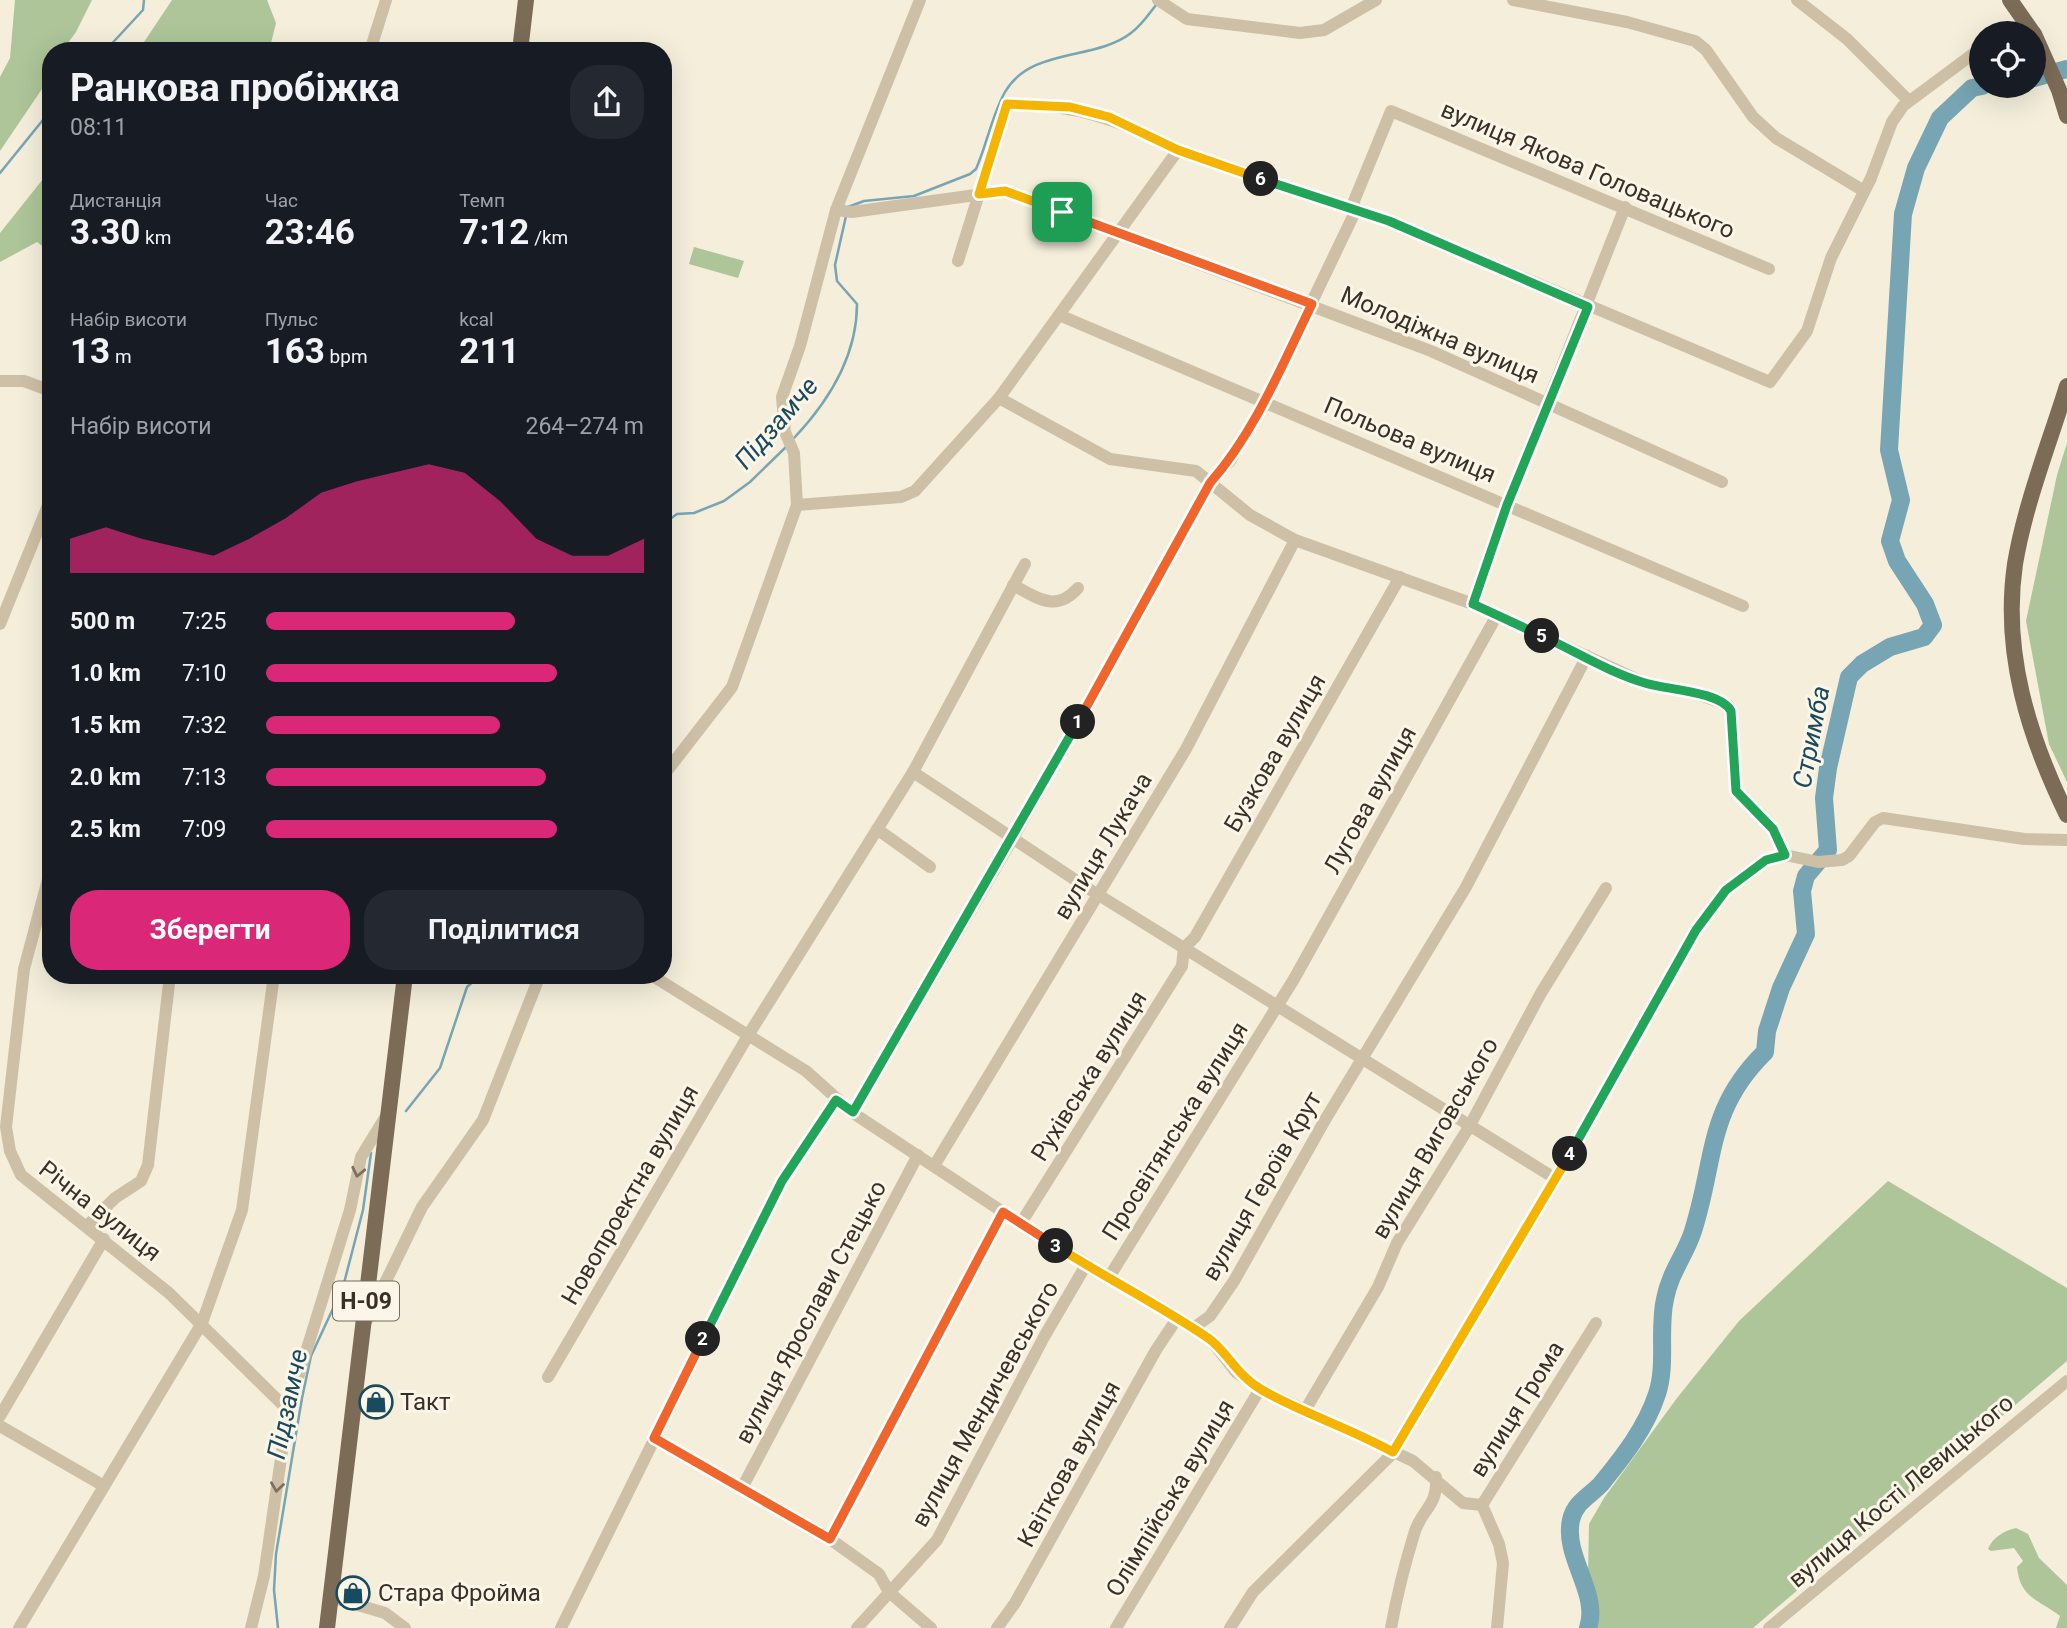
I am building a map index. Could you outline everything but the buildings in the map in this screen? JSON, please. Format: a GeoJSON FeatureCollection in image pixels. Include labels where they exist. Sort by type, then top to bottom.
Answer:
{"type":"FeatureCollection","features":[{"type":"Feature","properties":{"kind":"main road"},"geometry":{"type":"LineString","coordinates":[[521,42],[526,0]]}},
{"type":"Feature","properties":{"kind":"main road"},"geometry":{"type":"LineString","coordinates":[[2010,0],[2024,21]]}},
{"type":"Feature","properties":{"kind":"main road"},"geometry":{"type":"LineString","coordinates":[[2046,60],[2067,116]]}},
{"type":"Feature","properties":{"kind":"main road"},"geometry":{"type":"LineString","coordinates":[[2067,386],[2021,539],[2012,604],[2017,680],[2029,725],[2067,815]]}},
{"type":"Feature","properties":{"kind":"main road","name":"Н-09"},"geometry":{"type":"LineString","coordinates":[[327,1628],[404,984]]}},
{"type":"Feature","properties":{"kind":"street"},"geometry":{"type":"LineString","coordinates":[[373,42],[386,0]]}},
{"type":"Feature","properties":{"kind":"street"},"geometry":{"type":"LineString","coordinates":[[672,764],[732,687],[797,505],[794,453],[785,432],[782,397],[843,211],[919,0]]}},
{"type":"Feature","properties":{"kind":"street"},"geometry":{"type":"LineString","coordinates":[[1161,2],[1187,19],[1213,25],[1300,33],[1324,30],[1376,0]]}},
{"type":"Feature","properties":{"kind":"street"},"geometry":{"type":"LineString","coordinates":[[1513,0],[1627,22],[1695,41],[1706,50],[1753,117],[1776,138],[1864,191]]}},
{"type":"Feature","properties":{"kind":"street"},"geometry":{"type":"LineString","coordinates":[[1797,0],[1847,39],[1909,101]]}},
{"type":"Feature","properties":{"kind":"street"},"geometry":{"type":"LineString","coordinates":[[958,261],[1007,104],[1070,107],[1109,117],[1178,150],[1355,212],[1389,221],[1770,382],[1807,331],[1831,258],[1874,171],[1884,138],[1909,101],[1969,57]]}},
{"type":"Feature","properties":{"kind":"street","name":"вулиця Якова Головацького"},"geometry":{"type":"LineString","coordinates":[[1355,212],[1354,201],[1391,111],[1769,269]]}},
{"type":"Feature","properties":{"kind":"street"},"geometry":{"type":"LineString","coordinates":[[797,505],[901,497],[915,491],[999,398],[1178,150]]}},
{"type":"Feature","properties":{"kind":"street","name":"Молодіжна вулиця"},"geometry":{"type":"LineString","coordinates":[[843,211],[1005,191],[1432,351],[1722,482]]}},
{"type":"Feature","properties":{"kind":"street"},"geometry":{"type":"LineString","coordinates":[[1473,604],[1507,505],[1588,307],[1625,208]]}},
{"type":"Feature","properties":{"kind":"street"},"geometry":{"type":"LineString","coordinates":[[853,1112],[1013,838],[1210,483],[1230,461],[1265,400],[1355,212]]}},
{"type":"Feature","properties":{"kind":"street","name":"Польова вулиця"},"geometry":{"type":"LineString","coordinates":[[1059,315],[1265,400],[1743,606]]}},
{"type":"Feature","properties":{"kind":"street"},"geometry":{"type":"LineString","coordinates":[[0,381],[24,381],[42,388]]}},
{"type":"Feature","properties":{"kind":"street"},"geometry":{"type":"LineString","coordinates":[[999,398],[1110,459],[1196,471],[1251,515],[1295,540],[1473,604],[1645,683],[1692,692],[1728,705],[1731,711],[1736,791],[1773,829],[1785,855]]}},
{"type":"Feature","properties":{"kind":"street"},"geometry":{"type":"LineString","coordinates":[[0,624],[42,520]]}},
{"type":"Feature","properties":{"kind":"street","name":"вулиця Лукача"},"geometry":{"type":"LineString","coordinates":[[934,1166],[1186,749],[1295,540]]}},
{"type":"Feature","properties":{"kind":"street","name":"Новопроектна вулиця"},"geometry":{"type":"LineString","coordinates":[[548,1377],[749,1034],[913,772],[1024,564]]}},
{"type":"Feature","properties":{"kind":"street","name":"Бузкова вулиця"},"geometry":{"type":"LineString","coordinates":[[1184,948],[1195,937],[1399,577]]}},
{"type":"Feature","properties":{"kind":"street"},"geometry":{"type":"LineString","coordinates":[[1013,585],[1035,598],[1052,603],[1065,600],[1078,588]]}},
{"type":"Feature","properties":{"kind":"street","name":"Лугова вулиця"},"geometry":{"type":"LineString","coordinates":[[1278,1005],[1497,615]]}},
{"type":"Feature","properties":{"kind":"street","name":"вулиця Героїв Крут"},"geometry":{"type":"LineString","coordinates":[[1192,1329],[1210,1315],[1234,1281],[1362,1058],[1487,851],[1587,656]]}},
{"type":"Feature","properties":{"kind":"street"},"geometry":{"type":"LineString","coordinates":[[913,772],[1184,948],[1556,1179]]}},
{"type":"Feature","properties":{"kind":"street"},"geometry":{"type":"LineString","coordinates":[[1230,1628],[1253,1592],[1393,1452],[1556,1179],[1696,930],[1726,890],[1766,860],[1785,855],[1818,862],[1842,860],[1849,856],[1875,822],[1883,818],[2024,839],[2067,840]]}},
{"type":"Feature","properties":{"kind":"street"},"geometry":{"type":"LineString","coordinates":[[877,829],[930,867]]}},
{"type":"Feature","properties":{"kind":"street","name":"вулиця Виговського"},"geometry":{"type":"LineString","coordinates":[[1304,1412],[1378,1287],[1397,1243],[1469,1127],[1541,993],[1606,888]]}},
{"type":"Feature","properties":{"kind":"street","name":"Річна вулиця"},"geometry":{"type":"LineString","coordinates":[[42,902],[24,969],[6,1127],[10,1151],[21,1175],[104,1239],[202,1323],[288,1410]]}},
{"type":"Feature","properties":{"kind":"street","name":"Рухівська вулиця"},"geometry":{"type":"LineString","coordinates":[[1021,1223],[1182,966],[1184,948]]}},
{"type":"Feature","properties":{"kind":"street"},"geometry":{"type":"LineString","coordinates":[[88,1226],[115,1198],[141,1181],[148,1166],[169,984]]}},
{"type":"Feature","properties":{"kind":"street"},"geometry":{"type":"LineString","coordinates":[[19,1628],[202,1323],[242,1210],[273,984]]}},
{"type":"Feature","properties":{"kind":"street"},"geometry":{"type":"LineString","coordinates":[[362,1329],[422,1208],[483,1120],[536,984]]}},
{"type":"Feature","properties":{"kind":"street","name":"вулиця Грома"},"geometry":{"type":"LineString","coordinates":[[666,984],[806,1071],[836,1100],[1003,1212],[1211,1340],[1236,1371],[1260,1389],[1304,1412],[1359,1433],[1413,1461],[1436,1477],[1463,1503],[1482,1505],[1596,1323]]}},
{"type":"Feature","properties":{"kind":"street","name":"Просвітянська вулиця"},"geometry":{"type":"LineString","coordinates":[[1108,1279],[1278,1005]]}},
{"type":"Feature","properties":{"kind":"street"},"geometry":{"type":"LineString","coordinates":[[561,1628],[782,1181],[836,1100]]}},
{"type":"Feature","properties":{"kind":"street"},"geometry":{"type":"LineString","coordinates":[[251,1628],[264,1576],[288,1410],[350,1210],[361,1157],[388,1113]]}},
{"type":"Feature","properties":{"kind":"street","name":"вулиця Ярослави Стецько"},"geometry":{"type":"LineString","coordinates":[[741,1488],[918,1155]]}},
{"type":"Feature","properties":{"kind":"street"},"geometry":{"type":"LineString","coordinates":[[830,1539],[1003,1212]]}},
{"type":"Feature","properties":{"kind":"street"},"geometry":{"type":"LineString","coordinates":[[0,1416],[104,1239]]}},
{"type":"Feature","properties":{"kind":"street","name":"вулиця Мендичевського"},"geometry":{"type":"LineString","coordinates":[[857,1628],[937,1541],[1044,1337],[1086,1265]]}},
{"type":"Feature","properties":{"kind":"street","name":"Квіткова вулиця"},"geometry":{"type":"LineString","coordinates":[[997,1628],[1015,1603],[1156,1350],[1177,1320]]}},
{"type":"Feature","properties":{"kind":"street","name":"вулиця Кості Левицького"},"geometry":{"type":"LineString","coordinates":[[1769,1628],[2064,1384]]}},
{"type":"Feature","properties":{"kind":"street","name":"Олімпійська вулиця"},"geometry":{"type":"LineString","coordinates":[[1116,1628],[1260,1389]]}},
{"type":"Feature","properties":{"kind":"street"},"geometry":{"type":"LineString","coordinates":[[0,1426],[104,1486]]}},
{"type":"Feature","properties":{"kind":"street"},"geometry":{"type":"LineString","coordinates":[[654,1438],[830,1539],[879,1574],[889,1592],[931,1628]]}},
{"type":"Feature","properties":{"kind":"street"},"geometry":{"type":"LineString","coordinates":[[1391,1628],[1401,1575],[1417,1527],[1437,1495],[1436,1477]]}},
{"type":"Feature","properties":{"kind":"street"},"geometry":{"type":"LineString","coordinates":[[1482,1505],[1499,1544],[1503,1563],[1497,1628]]}},
{"type":"Feature","properties":{"kind":"street"},"geometry":{"type":"LineString","coordinates":[[331,1597],[385,1613],[405,1628]]}},
{"type":"Feature","properties":{"kind":"green space"},"geometry":{"type":"Polygon","coordinates":[[[15,0],[92,0],[69,42],[42,42],[42,89],[0,151],[0,77],[10,58],[15,0]]]}},
{"type":"Feature","properties":{"kind":"green space"},"geometry":{"type":"Polygon","coordinates":[[[172,0],[267,0],[276,23],[271,42],[144,42],[172,0]]]}},
{"type":"Feature","properties":{"kind":"green space"},"geometry":{"type":"Polygon","coordinates":[[[42,180],[42,246],[37,242],[0,262],[0,233],[42,180]]]}},
{"type":"Feature","properties":{"kind":"green space"},"geometry":{"type":"Polygon","coordinates":[[[694,247],[744,261],[738,278],[689,264],[694,247]]]}},
{"type":"Feature","properties":{"kind":"green space"},"geometry":{"type":"Polygon","coordinates":[[[2067,443],[2067,782],[2049,744],[2026,621],[2057,475],[2067,443]]]}},
{"type":"Feature","properties":{"kind":"green space"},"geometry":{"type":"Polygon","coordinates":[[[1888,1181],[2067,1288],[2067,1361],[1753,1628],[1587,1628],[1589,1524],[1604,1498],[1677,1398],[1739,1321],[1888,1181]]]}},
{"type":"Feature","properties":{"kind":"green space"},"geometry":{"type":"Polygon","coordinates":[[[2016,1528],[2028,1534],[2039,1558],[2067,1585],[2067,1628],[2056,1628],[2060,1616],[2026,1592],[2017,1567],[2023,1561],[2014,1548],[1991,1551],[1988,1549],[1999,1535],[2016,1528]]]}},
{"type":"Feature","properties":{"kind":"waterway"},"geometry":{"type":"LineString","coordinates":[[113,42],[143,10],[144,0]]}},
{"type":"Feature","properties":{"kind":"waterway","name":"Підзамче"},"geometry":{"type":"LineString","coordinates":[[848,207],[864,201],[914,196],[970,174],[976,169],[1000,101],[1016,78],[1047,61],[1116,42],[1138,27],[1156,5]]}},
{"type":"Feature","properties":{"kind":"waterway","name":"Стримба"},"geometry":{"type":"LineString","coordinates":[[2046,75],[2067,69]]}},
{"type":"Feature","properties":{"kind":"waterway","name":"Стримба"},"geometry":{"type":"LineString","coordinates":[[1588,1628],[1589,1602],[1572,1548],[1571,1520],[1579,1504],[1601,1484],[1633,1442],[1647,1419],[1657,1394],[1665,1299],[1670,1280],[1693,1231],[1722,1115],[1746,1073],[1765,1052],[1767,1031],[1781,988],[1806,934],[1802,891],[1806,876],[1828,850],[1824,798],[1828,768],[1849,677],[1862,664],[1890,647],[1924,637],[1933,625],[1925,604],[1897,561],[1890,541],[1901,500],[1889,450],[1903,214],[1916,168],[1940,118],[1969,91]]}},
{"type":"Feature","properties":{"kind":"waterway"},"geometry":{"type":"LineString","coordinates":[[0,173],[42,121]]}},
{"type":"Feature","properties":{"kind":"waterway","name":"Підзамче"},"geometry":{"type":"LineString","coordinates":[[794,438],[819,409],[839,377],[852,342],[857,304],[837,281],[835,265],[846,216]]}},
{"type":"Feature","properties":{"kind":"waterway","name":"Підзамче"},"geometry":{"type":"LineString","coordinates":[[672,518],[677,514],[694,513],[724,501],[750,482],[787,446]]}},
{"type":"Feature","properties":{"kind":"waterway","name":"Підзамче"},"geometry":{"type":"LineString","coordinates":[[406,1111],[440,1068],[470,984]]}},
{"type":"Feature","properties":{"kind":"waterway","name":"Підзамче"},"geometry":{"type":"LineString","coordinates":[[278,1628],[274,1590],[276,1554],[302,1398],[311,1356],[343,1287],[363,1210],[371,1153]]}},
{"type":"Feature","properties":{"kind":"place","name":"Такт"},"geometry":{"type":"Point","coordinates":[376,1402]}},
{"type":"Feature","properties":{"kind":"place","name":"Стара Фройма"},"geometry":{"type":"Point","coordinates":[353,1593]}},
{"type":"Feature","properties":{"kind":"route"},"geometry":{"type":"LineString","coordinates":[[1007,104],[1070,107],[1109,117],[1178,150],[1355,212],[1389,221],[1588,307],[1507,505],[1473,604],[1645,683],[1692,692],[1728,705],[1731,711],[1736,791],[1773,829],[1785,855],[1766,860],[1726,890],[1696,930],[1556,1179],[1393,1452],[1359,1433],[1304,1412],[1260,1389],[1236,1371],[1211,1340],[1003,1212],[830,1539],[654,1438],[782,1181],[836,1100],[853,1112],[1013,838],[1210,483],[1230,461],[1265,400],[1312,304],[1062,212],[1005,191],[979,194],[1007,104]]}}]}
